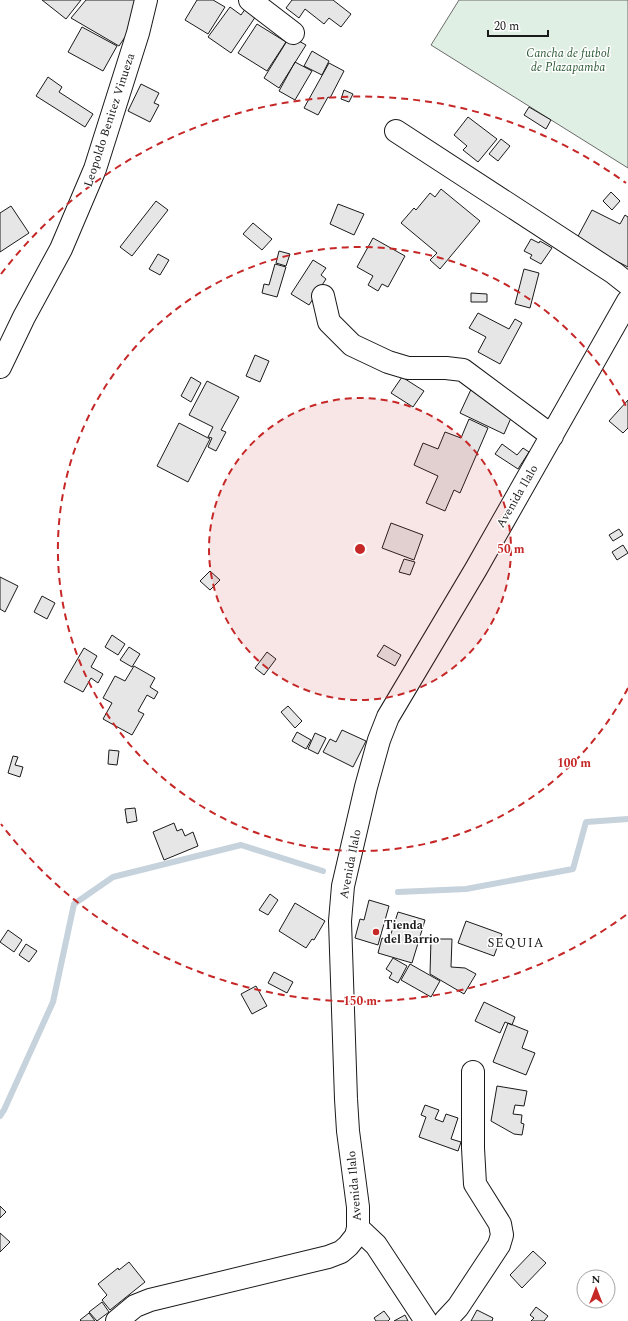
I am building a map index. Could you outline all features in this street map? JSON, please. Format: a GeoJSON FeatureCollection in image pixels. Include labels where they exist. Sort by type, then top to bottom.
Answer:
{"type":"FeatureCollection","features":[{"type":"Feature","properties":{"kind":"street","name":"Leopoldo Benitez Vinueza"},"geometry":{"type":"LineString","coordinates":[[0,367],[24,317],[61,249],[95,169],[138,33],[146,0]]}},
{"type":"Feature","properties":{"kind":"street"},"geometry":{"type":"LineString","coordinates":[[250,0],[293,33]]}},
{"type":"Feature","properties":{"kind":"street"},"geometry":{"type":"LineString","coordinates":[[396,131],[614,273],[628,284]]}},
{"type":"Feature","properties":{"kind":"street"},"geometry":{"type":"LineString","coordinates":[[323,296],[329,322],[352,345],[388,362],[408,368],[446,368],[463,370],[552,436]]}},
{"type":"Feature","properties":{"kind":"street","name":"Avenida Ilalo"},"geometry":{"type":"LineString","coordinates":[[119,1320],[135,1306],[150,1300],[328,1257],[341,1252],[356,1236],[358,1228],[358,1208],[348,1131],[340,921],[343,886],[366,787],[379,740],[388,717],[476,569],[628,301]]}},
{"type":"Feature","properties":{"kind":"street"},"geometry":{"type":"LineString","coordinates":[[445,1321],[458,1307],[498,1245],[502,1235],[500,1224],[475,1184],[473,1148],[473,1072]]}},
{"type":"Feature","properties":{"kind":"street"},"geometry":{"type":"LineString","coordinates":[[358,1228],[376,1246],[426,1321]]}},
{"type":"Feature","properties":{"kind":"green space","name":"Cancha de futbol de Plazapamba"},"geometry":{"type":"Polygon","coordinates":[[[459,0],[628,0],[628,168],[431,45],[459,0]]]}},
{"type":"Feature","properties":{"kind":"building"},"geometry":{"type":"Polygon","coordinates":[[[42,0],[81,0],[66,19],[42,0]]]}},
{"type":"Feature","properties":{"kind":"building"},"geometry":{"type":"Polygon","coordinates":[[[86,0],[137,0],[135,22],[119,46],[71,18],[86,0]]]}},
{"type":"Feature","properties":{"kind":"building"},"geometry":{"type":"Polygon","coordinates":[[[197,0],[213,0],[225,7],[208,34],[185,20],[197,0]]]}},
{"type":"Feature","properties":{"kind":"building"},"geometry":{"type":"Polygon","coordinates":[[[292,0],[333,0],[351,14],[341,27],[329,18],[324,24],[305,9],[299,18],[286,8],[292,0]]]}},
{"type":"Feature","properties":{"kind":"building"},"geometry":{"type":"Polygon","coordinates":[[[248,5],[258,13],[231,53],[208,37],[230,7],[241,15],[248,5]]]}},
{"type":"Feature","properties":{"kind":"building"},"geometry":{"type":"Polygon","coordinates":[[[257,24],[286,42],[267,71],[238,53],[257,24]]]}},
{"type":"Feature","properties":{"kind":"building"},"geometry":{"type":"Polygon","coordinates":[[[82,27],[117,46],[103,71],[68,52],[82,27]]]}},
{"type":"Feature","properties":{"kind":"building"},"geometry":{"type":"Polygon","coordinates":[[[290,36],[306,45],[279,88],[264,78],[290,36]]]}},
{"type":"Feature","properties":{"kind":"building"},"geometry":{"type":"Polygon","coordinates":[[[312,51],[329,61],[322,75],[304,66],[312,51]]]}},
{"type":"Feature","properties":{"kind":"building"},"geometry":{"type":"Polygon","coordinates":[[[295,62],[312,71],[295,100],[279,91],[295,62]]]}},
{"type":"Feature","properties":{"kind":"building"},"geometry":{"type":"Polygon","coordinates":[[[329,63],[344,71],[330,98],[328,97],[318,115],[304,108],[329,63]]]}},
{"type":"Feature","properties":{"kind":"building"},"geometry":{"type":"Polygon","coordinates":[[[48,77],[62,87],[59,92],[93,114],[85,127],[36,96],[48,77]]]}},
{"type":"Feature","properties":{"kind":"building"},"geometry":{"type":"Polygon","coordinates":[[[141,84],[159,93],[154,103],[159,105],[150,122],[128,111],[141,84]]]}},
{"type":"Feature","properties":{"kind":"building"},"geometry":{"type":"Polygon","coordinates":[[[344,90],[353,94],[349,102],[341,99],[344,90]]]}},
{"type":"Feature","properties":{"kind":"building"},"geometry":{"type":"Polygon","coordinates":[[[529,107],[551,120],[546,129],[524,115],[529,107]]]}},
{"type":"Feature","properties":{"kind":"building"},"geometry":{"type":"Polygon","coordinates":[[[468,117],[497,139],[478,162],[463,150],[467,146],[454,135],[468,117]]]}},
{"type":"Feature","properties":{"kind":"building"},"geometry":{"type":"Polygon","coordinates":[[[501,139],[510,146],[498,161],[489,154],[501,139]]]}},
{"type":"Feature","properties":{"kind":"building"},"geometry":{"type":"Polygon","coordinates":[[[441,189],[480,221],[440,269],[430,260],[437,253],[401,223],[414,208],[416,210],[430,193],[435,197],[441,189]]]}},
{"type":"Feature","properties":{"kind":"building"},"geometry":{"type":"Polygon","coordinates":[[[611,192],[620,201],[612,210],[603,201],[611,192]]]}},
{"type":"Feature","properties":{"kind":"building"},"geometry":{"type":"Polygon","coordinates":[[[156,201],[168,210],[132,256],[120,247],[156,201]]]}},
{"type":"Feature","properties":{"kind":"building"},"geometry":{"type":"Polygon","coordinates":[[[338,204],[364,214],[354,235],[330,224],[338,204]]]}},
{"type":"Feature","properties":{"kind":"building"},"geometry":{"type":"Polygon","coordinates":[[[11,206],[29,233],[0,252],[0,213],[11,206]]]}},
{"type":"Feature","properties":{"kind":"building"},"geometry":{"type":"Polygon","coordinates":[[[592,210],[620,224],[625,215],[628,217],[628,267],[576,240],[592,210]]]}},
{"type":"Feature","properties":{"kind":"building"},"geometry":{"type":"Polygon","coordinates":[[[253,223],[272,239],[262,250],[243,234],[253,223]]]}},
{"type":"Feature","properties":{"kind":"building"},"geometry":{"type":"Polygon","coordinates":[[[373,238],[405,256],[388,287],[382,284],[378,291],[368,285],[373,276],[357,267],[373,238]]]}},
{"type":"Feature","properties":{"kind":"building"},"geometry":{"type":"Polygon","coordinates":[[[531,239],[539,243],[540,241],[552,248],[541,264],[530,258],[532,255],[524,251],[531,239]]]}},
{"type":"Feature","properties":{"kind":"building"},"geometry":{"type":"Polygon","coordinates":[[[279,251],[290,254],[286,266],[276,263],[279,251]]]}},
{"type":"Feature","properties":{"kind":"building"},"geometry":{"type":"Polygon","coordinates":[[[158,254],[169,260],[160,275],[149,269],[158,254]]]}},
{"type":"Feature","properties":{"kind":"building"},"geometry":{"type":"Polygon","coordinates":[[[313,260],[326,268],[321,275],[326,279],[309,305],[291,294],[313,260]]]}},
{"type":"Feature","properties":{"kind":"building"},"geometry":{"type":"Polygon","coordinates":[[[275,264],[286,267],[277,297],[262,293],[264,284],[269,285],[275,264]]]}},
{"type":"Feature","properties":{"kind":"building"},"geometry":{"type":"Polygon","coordinates":[[[524,269],[539,273],[530,308],[515,304],[524,269]]]}},
{"type":"Feature","properties":{"kind":"building"},"geometry":{"type":"Polygon","coordinates":[[[471,293],[487,294],[487,302],[471,302],[471,293]]]}},
{"type":"Feature","properties":{"kind":"building"},"geometry":{"type":"Polygon","coordinates":[[[478,313],[509,329],[515,319],[522,323],[500,364],[478,352],[486,337],[469,328],[478,313]]]}},
{"type":"Feature","properties":{"kind":"building"},"geometry":{"type":"Polygon","coordinates":[[[255,355],[269,361],[260,382],[246,376],[255,355]]]}},
{"type":"Feature","properties":{"kind":"building"},"geometry":{"type":"Polygon","coordinates":[[[191,377],[201,383],[191,402],[181,396],[191,377]]]}},
{"type":"Feature","properties":{"kind":"building"},"geometry":{"type":"Polygon","coordinates":[[[402,377],[424,391],[413,407],[391,393],[402,377]]]}},
{"type":"Feature","properties":{"kind":"building"},"geometry":{"type":"Polygon","coordinates":[[[207,381],[239,397],[221,430],[226,432],[216,451],[208,447],[212,438],[208,437],[213,427],[189,415],[207,381]]]}},
{"type":"Feature","properties":{"kind":"building"},"geometry":{"type":"Polygon","coordinates":[[[474,383],[511,418],[504,434],[460,413],[474,383]]]}},
{"type":"Feature","properties":{"kind":"building"},"geometry":{"type":"Polygon","coordinates":[[[628,400],[628,428],[623,433],[609,421],[628,400]]]}},
{"type":"Feature","properties":{"kind":"building"},"geometry":{"type":"Polygon","coordinates":[[[469,419],[488,428],[460,493],[454,490],[445,511],[426,503],[438,476],[414,465],[423,443],[438,449],[445,432],[461,438],[469,419]]]}},
{"type":"Feature","properties":{"kind":"building"},"geometry":{"type":"Polygon","coordinates":[[[179,423],[210,439],[188,482],[157,466],[179,423]]]}},
{"type":"Feature","properties":{"kind":"building"},"geometry":{"type":"Polygon","coordinates":[[[502,444],[517,455],[523,448],[529,452],[518,469],[495,454],[502,444]]]}},
{"type":"Feature","properties":{"kind":"building"},"geometry":{"type":"Polygon","coordinates":[[[391,523],[423,535],[414,560],[382,548],[391,523]]]}},
{"type":"Feature","properties":{"kind":"building"},"geometry":{"type":"Polygon","coordinates":[[[619,529],[623,535],[613,541],[609,535],[619,529]]]}},
{"type":"Feature","properties":{"kind":"building"},"geometry":{"type":"Polygon","coordinates":[[[623,545],[628,553],[617,560],[612,552],[623,545]]]}},
{"type":"Feature","properties":{"kind":"building"},"geometry":{"type":"Polygon","coordinates":[[[404,559],[415,562],[410,575],[399,572],[404,559]]]}},
{"type":"Feature","properties":{"kind":"building"},"geometry":{"type":"Polygon","coordinates":[[[210,571],[220,580],[210,590],[200,581],[210,571]]]}},
{"type":"Feature","properties":{"kind":"building"},"geometry":{"type":"Polygon","coordinates":[[[0,577],[18,586],[5,612],[0,609],[0,577]]]}},
{"type":"Feature","properties":{"kind":"building"},"geometry":{"type":"Polygon","coordinates":[[[42,596],[55,603],[47,619],[34,612],[42,596]]]}},
{"type":"Feature","properties":{"kind":"building"},"geometry":{"type":"Polygon","coordinates":[[[112,635],[125,644],[118,655],[105,647],[112,635]]]}},
{"type":"Feature","properties":{"kind":"building"},"geometry":{"type":"Polygon","coordinates":[[[384,645],[401,655],[395,666],[377,656],[384,645]]]}},
{"type":"Feature","properties":{"kind":"building"},"geometry":{"type":"Polygon","coordinates":[[[129,647],[140,654],[132,667],[120,660],[129,647]]]}},
{"type":"Feature","properties":{"kind":"building"},"geometry":{"type":"Polygon","coordinates":[[[84,648],[97,656],[91,667],[103,674],[98,683],[91,678],[83,692],[64,682],[84,648]]]}},
{"type":"Feature","properties":{"kind":"building"},"geometry":{"type":"Polygon","coordinates":[[[267,652],[276,659],[264,675],[255,668],[267,652]]]}},
{"type":"Feature","properties":{"kind":"building"},"geometry":{"type":"Polygon","coordinates":[[[134,666],[155,678],[150,687],[158,692],[154,699],[147,695],[138,711],[144,714],[132,735],[103,719],[112,703],[103,698],[115,676],[125,681],[134,666]]]}},
{"type":"Feature","properties":{"kind":"building"},"geometry":{"type":"Polygon","coordinates":[[[288,706],[302,721],[295,728],[281,712],[288,706]]]}},
{"type":"Feature","properties":{"kind":"building"},"geometry":{"type":"Polygon","coordinates":[[[342,730],[366,741],[353,767],[323,752],[330,739],[336,742],[342,730]]]}},
{"type":"Feature","properties":{"kind":"building"},"geometry":{"type":"Polygon","coordinates":[[[297,732],[311,740],[306,749],[292,741],[297,732]]]}},
{"type":"Feature","properties":{"kind":"building"},"geometry":{"type":"Polygon","coordinates":[[[315,733],[326,738],[318,754],[308,749],[315,733]]]}},
{"type":"Feature","properties":{"kind":"building"},"geometry":{"type":"Polygon","coordinates":[[[109,750],[119,751],[117,765],[108,764],[109,750]]]}},
{"type":"Feature","properties":{"kind":"building"},"geometry":{"type":"Polygon","coordinates":[[[13,756],[18,757],[15,765],[23,767],[20,777],[8,773],[13,756]]]}},
{"type":"Feature","properties":{"kind":"building"},"geometry":{"type":"Polygon","coordinates":[[[135,808],[137,821],[127,823],[125,809],[135,808]]]}},
{"type":"Feature","properties":{"kind":"building"},"geometry":{"type":"Polygon","coordinates":[[[174,823],[177,831],[182,829],[185,836],[193,832],[198,846],[164,860],[153,832],[174,823]]]}},
{"type":"Feature","properties":{"kind":"building"},"geometry":{"type":"Polygon","coordinates":[[[270,894],[278,900],[268,915],[259,910],[270,894]]]}},
{"type":"Feature","properties":{"kind":"building"},"geometry":{"type":"Polygon","coordinates":[[[369,900],[389,906],[378,945],[355,938],[360,919],[364,920],[369,900]]]}},
{"type":"Feature","properties":{"kind":"building"},"geometry":{"type":"Polygon","coordinates":[[[295,903],[325,921],[314,940],[312,939],[306,948],[279,931],[295,903]]]}},
{"type":"Feature","properties":{"kind":"building"},"geometry":{"type":"Polygon","coordinates":[[[398,912],[425,920],[412,963],[378,953],[382,938],[389,940],[398,912]]]}},
{"type":"Feature","properties":{"kind":"building"},"geometry":{"type":"Polygon","coordinates":[[[466,921],[502,934],[494,956],[458,943],[466,921]]]}},
{"type":"Feature","properties":{"kind":"building"},"geometry":{"type":"Polygon","coordinates":[[[8,930],[22,940],[14,952],[0,942],[8,930]]]}},
{"type":"Feature","properties":{"kind":"building"},"geometry":{"type":"Polygon","coordinates":[[[431,939],[452,939],[451,967],[465,968],[476,974],[464,994],[430,974],[431,939]]]}},
{"type":"Feature","properties":{"kind":"building"},"geometry":{"type":"Polygon","coordinates":[[[26,944],[37,951],[29,962],[19,955],[26,944]]]}},
{"type":"Feature","properties":{"kind":"building"},"geometry":{"type":"Polygon","coordinates":[[[393,958],[407,966],[398,983],[389,978],[392,973],[386,969],[393,958]]]}},
{"type":"Feature","properties":{"kind":"building"},"geometry":{"type":"Polygon","coordinates":[[[410,964],[440,981],[431,997],[401,980],[410,964]]]}},
{"type":"Feature","properties":{"kind":"building"},"geometry":{"type":"Polygon","coordinates":[[[274,972],[293,982],[287,993],[268,983],[274,972]]]}},
{"type":"Feature","properties":{"kind":"building"},"geometry":{"type":"Polygon","coordinates":[[[256,986],[267,1006],[252,1014],[241,994],[256,986]]]}},
{"type":"Feature","properties":{"kind":"building"},"geometry":{"type":"Polygon","coordinates":[[[484,1002],[515,1017],[512,1025],[505,1022],[500,1033],[475,1021],[484,1002]]]}},
{"type":"Feature","properties":{"kind":"building"},"geometry":{"type":"Polygon","coordinates":[[[508,1023],[528,1031],[522,1048],[535,1053],[526,1075],[493,1062],[508,1023]]]}},
{"type":"Feature","properties":{"kind":"building"},"geometry":{"type":"Polygon","coordinates":[[[497,1086],[527,1091],[524,1106],[515,1105],[513,1114],[522,1115],[521,1123],[524,1124],[522,1135],[514,1134],[491,1121],[497,1086]]]}},
{"type":"Feature","properties":{"kind":"building"},"geometry":{"type":"Polygon","coordinates":[[[425,1105],[439,1110],[435,1119],[443,1122],[446,1114],[458,1118],[451,1139],[461,1142],[458,1151],[419,1137],[426,1117],[421,1115],[425,1105]]]}},
{"type":"Feature","properties":{"kind":"building"},"geometry":{"type":"Polygon","coordinates":[[[0,1206],[6,1212],[0,1218],[0,1206]]]}},
{"type":"Feature","properties":{"kind":"building"},"geometry":{"type":"Polygon","coordinates":[[[0,1233],[10,1242],[0,1252],[0,1233]]]}},
{"type":"Feature","properties":{"kind":"building"},"geometry":{"type":"Polygon","coordinates":[[[533,1251],[546,1263],[522,1288],[510,1275],[533,1251]]]}},
{"type":"Feature","properties":{"kind":"building"},"geometry":{"type":"Polygon","coordinates":[[[129,1262],[145,1282],[110,1310],[102,1300],[107,1295],[98,1284],[118,1268],[119,1270],[129,1262]]]}},
{"type":"Feature","properties":{"kind":"building"},"geometry":{"type":"Polygon","coordinates":[[[102,1302],[109,1312],[97,1321],[89,1312],[102,1302]]]}},
{"type":"Feature","properties":{"kind":"building"},"geometry":{"type":"Polygon","coordinates":[[[536,1307],[548,1316],[544,1321],[531,1321],[534,1318],[530,1315],[536,1307]]]}},
{"type":"Feature","properties":{"kind":"building"},"geometry":{"type":"Polygon","coordinates":[[[477,1310],[493,1318],[492,1321],[471,1321],[477,1310]]]}},
{"type":"Feature","properties":{"kind":"building"},"geometry":{"type":"Polygon","coordinates":[[[384,1311],[390,1319],[388,1321],[376,1321],[374,1318],[384,1311]]]}},
{"type":"Feature","properties":{"kind":"building"},"geometry":{"type":"Polygon","coordinates":[[[89,1313],[95,1321],[80,1320],[89,1313]]]}},
{"type":"Feature","properties":{"kind":"building"},"geometry":{"type":"Polygon","coordinates":[[[405,1315],[408,1321],[394,1321],[405,1315]]]}},
{"type":"Feature","properties":{"kind":"waterway"},"geometry":{"type":"LineString","coordinates":[[398,892],[466,889],[573,869],[586,822],[628,819]]}},
{"type":"Feature","properties":{"kind":"waterway"},"geometry":{"type":"LineString","coordinates":[[0,1116],[53,1002],[74,904],[113,877],[241,845],[323,871]]}},
{"type":"Feature","properties":{"kind":"place","name":"Tienda del Barrio"},"geometry":{"type":"Point","coordinates":[376,932]}},
{"type":"Feature","properties":{"kind":"district","name":"SEQUIA"},"geometry":{"type":"Point","coordinates":[516,942]}}]}
